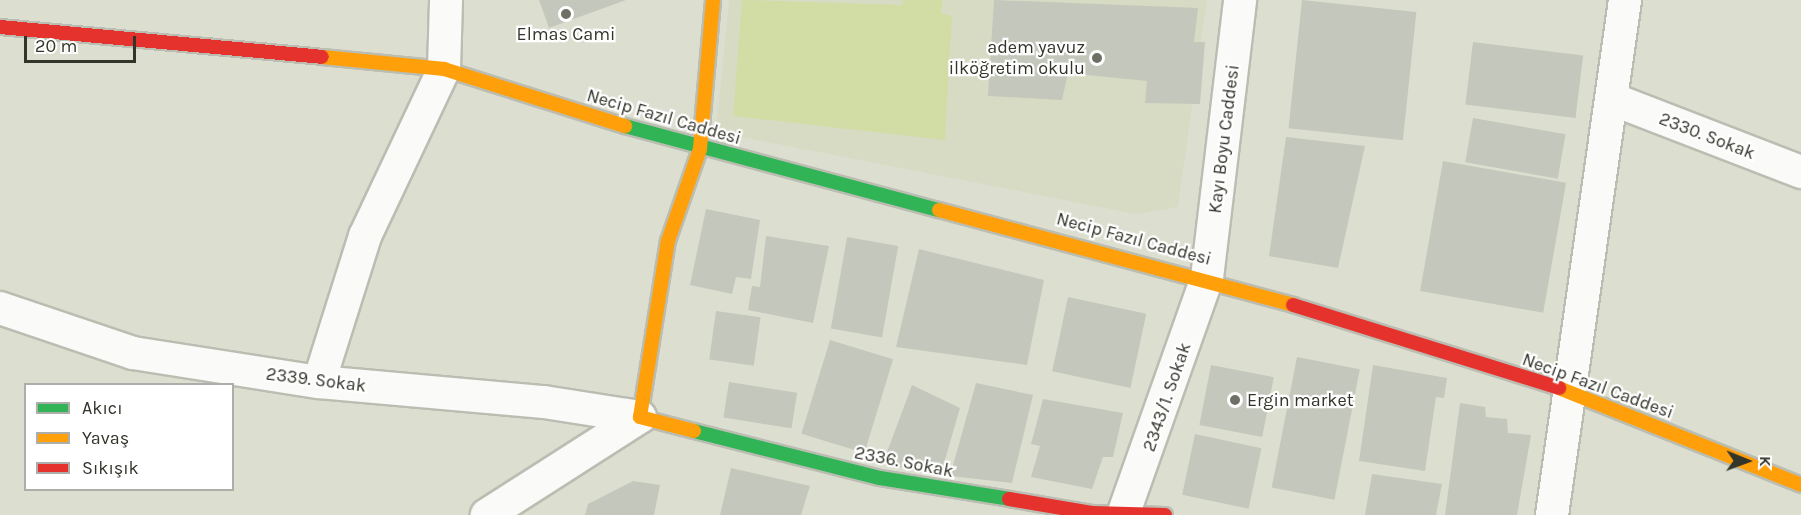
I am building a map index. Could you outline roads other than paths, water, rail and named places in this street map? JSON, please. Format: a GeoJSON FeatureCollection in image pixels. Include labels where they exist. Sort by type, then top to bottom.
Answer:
{"type":"FeatureCollection","features":[{"type":"Feature","properties":{"kind":"street"},"geometry":{"type":"LineString","coordinates":[[319,382],[364,236],[444,69],[446,0]]}},
{"type":"Feature","properties":{"kind":"street"},"geometry":{"type":"LineString","coordinates":[[487,515],[640,417],[668,241],[700,149],[713,0]]}},
{"type":"Feature","properties":{"kind":"street","name":"Kayı Boyu Caddesi"},"geometry":{"type":"LineString","coordinates":[[1207,278],[1240,0]]}},
{"type":"Feature","properties":{"kind":"street"},"geometry":{"type":"LineString","coordinates":[[1552,515],[1573,392],[1625,0]]}},
{"type":"Feature","properties":{"kind":"street","name":"Necip Fazıl Caddesi"},"geometry":{"type":"LineString","coordinates":[[0,27],[444,69],[700,149],[1207,278],[1573,392],[1801,485]]}},
{"type":"Feature","properties":{"kind":"street","name":"2330. Sokak"},"geometry":{"type":"LineString","coordinates":[[1612,99],[1801,172]]}},
{"type":"Feature","properties":{"kind":"street","name":"2343/1. Sokak"},"geometry":{"type":"LineString","coordinates":[[1126,513],[1207,278]]}},
{"type":"Feature","properties":{"kind":"street","name":"2339. Sokak"},"geometry":{"type":"LineString","coordinates":[[0,308],[133,353],[319,382],[544,402],[640,417]]}},
{"type":"Feature","properties":{"kind":"street","name":"2336. Sokak"},"geometry":{"type":"LineString","coordinates":[[640,417],[880,478],[1092,513],[1165,515]]}},
{"type":"Feature","properties":{"kind":"place","name":"Elmas Cami"},"geometry":{"type":"Point","coordinates":[566,14]}},
{"type":"Feature","properties":{"kind":"place","name":"adem yavuz ilköğretim okulu"},"geometry":{"type":"Point","coordinates":[1097,58]}},
{"type":"Feature","properties":{"kind":"place","name":"Ergin market"},"geometry":{"type":"Point","coordinates":[1235,400]}}]}
